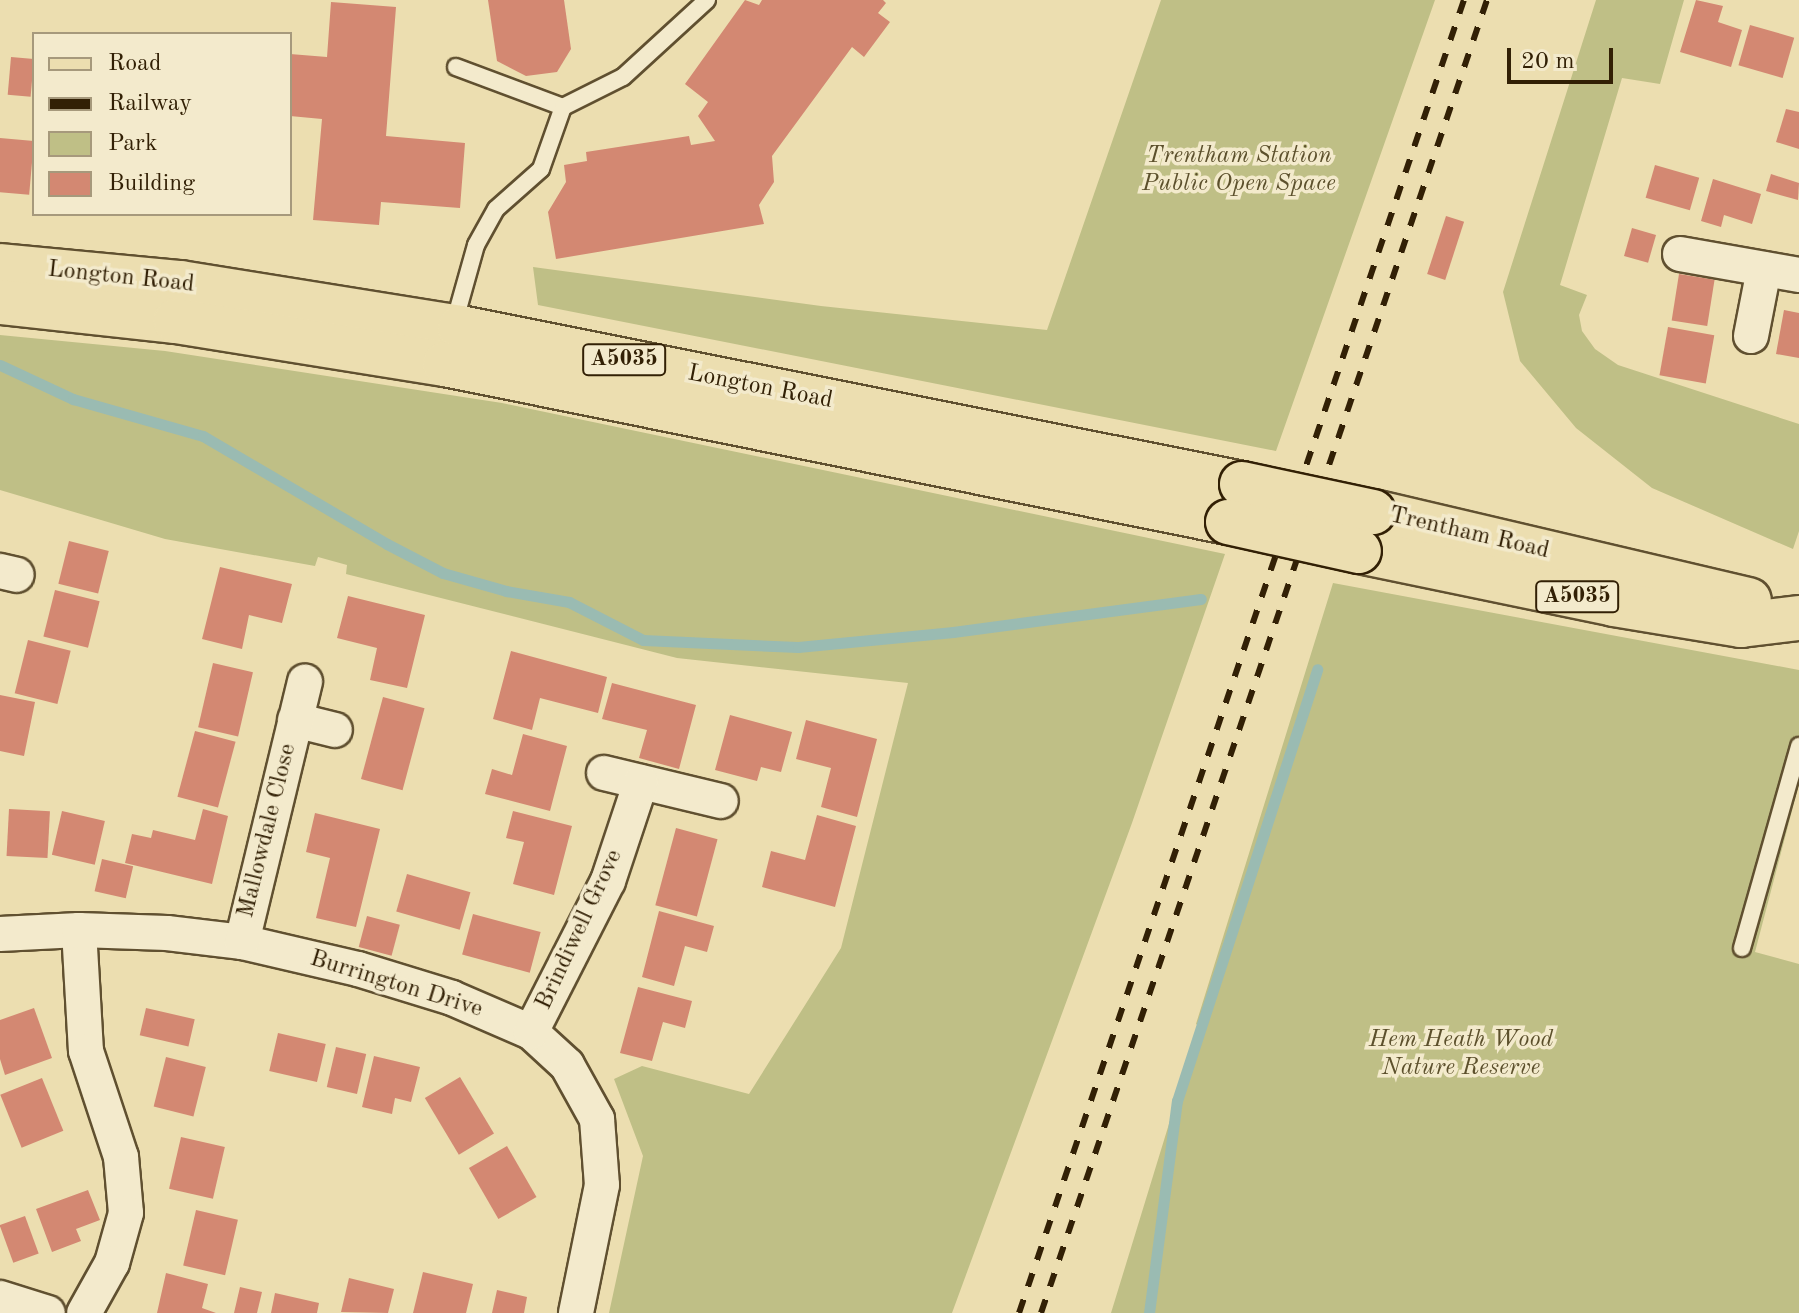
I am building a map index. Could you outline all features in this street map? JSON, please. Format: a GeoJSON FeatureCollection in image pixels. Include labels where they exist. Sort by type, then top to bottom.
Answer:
{"type":"FeatureCollection","features":[{"type":"Feature","properties":{"kind":"main road","name":"Longton Road"},"geometry":{"type":"LineString","coordinates":[[0,266],[180,283],[449,345],[1366,532]]}},
{"type":"Feature","properties":{"kind":"main road","name":"Longton Road"},"geometry":{"type":"LineString","coordinates":[[0,302],[449,345]]}},
{"type":"Feature","properties":{"kind":"main road","name":"Trentham Road"},"geometry":{"type":"LineString","coordinates":[[1366,532],[1614,604],[1741,625],[1798,618]]}},
{"type":"Feature","properties":{"kind":"street"},"geometry":{"type":"LineString","coordinates":[[1680,254],[1799,275]]}},
{"type":"Feature","properties":{"kind":"street"},"geometry":{"type":"LineString","coordinates":[[1751,336],[1764,269]]}},
{"type":"Feature","properties":{"kind":"street","name":"Mallowdale Close"},"geometry":{"type":"LineString","coordinates":[[242,942],[305,682]]}},
{"type":"Feature","properties":{"kind":"street","name":"Mallowdale Close"},"geometry":{"type":"LineString","coordinates":[[295,720],[335,730]]}},
{"type":"Feature","properties":{"kind":"street"},"geometry":{"type":"LineString","coordinates":[[604,773],[721,801]]}},
{"type":"Feature","properties":{"kind":"street","name":"Brindiwell Grove"},"geometry":{"type":"LineString","coordinates":[[531,1032],[608,881],[641,782]]}},
{"type":"Feature","properties":{"kind":"street"},"geometry":{"type":"LineString","coordinates":[[79,930],[86,1051],[121,1157],[126,1213],[112,1263],[84,1313]]}},
{"type":"Feature","properties":{"kind":"street","name":"Burrington Drive"},"geometry":{"type":"LineString","coordinates":[[0,934],[79,930],[167,933],[242,942],[358,969],[439,994],[531,1032],[567,1065],[597,1119],[602,1185],[576,1313]]}},
{"type":"Feature","properties":{"kind":"street"},"geometry":{"type":"LineString","coordinates":[[0,1298],[48,1313]]}},
{"type":"Feature","properties":{"kind":"lane"},"geometry":{"type":"LineString","coordinates":[[449,345],[476,245],[496,209],[541,169],[563,107],[623,77],[707,0]]}},
{"type":"Feature","properties":{"kind":"lane"},"geometry":{"type":"LineString","coordinates":[[456,67],[563,107]]}},
{"type":"Feature","properties":{"kind":"lane"},"geometry":{"type":"LineString","coordinates":[[1742,948],[1799,746]]}},
{"type":"Feature","properties":{"kind":"green space","name":"Trentham Station Public Open Space"},"geometry":{"type":"Polygon","coordinates":[[[1161,0],[1435,0],[1276,451],[538,305],[533,267],[821,306],[1047,330],[1161,0]]]}},
{"type":"Feature","properties":{"kind":"green space"},"geometry":{"type":"Polygon","coordinates":[[[1596,0],[1684,0],[1660,84],[1622,78],[1560,285],[1587,295],[1579,315],[1582,331],[1595,349],[1618,365],[1799,424],[1799,531],[1793,549],[1652,488],[1576,428],[1520,361],[1503,292],[1596,0]]]}},
{"type":"Feature","properties":{"kind":"green space"},"geometry":{"type":"Polygon","coordinates":[[[0,335],[165,351],[502,403],[1225,554],[1132,823],[952,1313],[609,1313],[643,1156],[614,1079],[642,1066],[749,1094],[841,948],[908,683],[677,658],[346,574],[347,565],[318,557],[315,566],[165,539],[0,490],[0,335]]]}},
{"type":"Feature","properties":{"kind":"green space","name":"Hem Heath Wood Nature Reserve"},"geometry":{"type":"Polygon","coordinates":[[[1333,583],[1799,670],[1799,784],[1755,952],[1799,964],[1799,1313],[1111,1313],[1199,1026],[1196,1024],[1333,583]]]}},
{"type":"Feature","properties":{"kind":"building"},"geometry":{"type":"Polygon","coordinates":[[[488,0],[564,0],[571,49],[557,72],[526,76],[497,61],[488,0]]]}},
{"type":"Feature","properties":{"kind":"building"},"geometry":{"type":"Polygon","coordinates":[[[745,0],[759,5],[762,0],[883,0],[886,3],[878,13],[890,22],[864,57],[852,47],[772,156],[774,182],[759,205],[764,224],[556,259],[548,212],[566,182],[564,165],[587,161],[586,152],[689,136],[691,145],[715,141],[698,116],[708,102],[685,84],[745,0]]]}},
{"type":"Feature","properties":{"kind":"building"},"geometry":{"type":"Polygon","coordinates":[[[1696,0],[1723,6],[1718,22],[1742,30],[1731,67],[1680,52],[1696,0]]]}},
{"type":"Feature","properties":{"kind":"building"},"geometry":{"type":"Polygon","coordinates":[[[331,2],[396,7],[386,136],[465,143],[460,208],[381,202],[379,225],[313,220],[322,119],[292,116],[292,54],[327,57],[331,2]]]}},
{"type":"Feature","properties":{"kind":"building"},"geometry":{"type":"Polygon","coordinates":[[[1750,25],[1794,38],[1783,78],[1738,65],[1750,25]]]}},
{"type":"Feature","properties":{"kind":"building"},"geometry":{"type":"Polygon","coordinates":[[[11,57],[32,59],[31,97],[8,95],[11,57]]]}},
{"type":"Feature","properties":{"kind":"building"},"geometry":{"type":"Polygon","coordinates":[[[1786,109],[1799,112],[1799,149],[1776,142],[1786,109]]]}},
{"type":"Feature","properties":{"kind":"building"},"geometry":{"type":"Polygon","coordinates":[[[0,138],[32,141],[29,195],[0,192],[0,138]]]}},
{"type":"Feature","properties":{"kind":"building"},"geometry":{"type":"Polygon","coordinates":[[[1655,165],[1699,178],[1690,210],[1646,198],[1655,165]]]}},
{"type":"Feature","properties":{"kind":"building"},"geometry":{"type":"Polygon","coordinates":[[[1771,174],[1799,183],[1798,200],[1766,191],[1771,174]]]}},
{"type":"Feature","properties":{"kind":"building"},"geometry":{"type":"Polygon","coordinates":[[[1713,179],[1761,194],[1752,224],[1724,215],[1721,227],[1701,221],[1713,179]]]}},
{"type":"Feature","properties":{"kind":"building"},"geometry":{"type":"Polygon","coordinates":[[[1446,216],[1464,222],[1445,280],[1427,274],[1446,216]]]}},
{"type":"Feature","properties":{"kind":"building"},"geometry":{"type":"Polygon","coordinates":[[[1632,228],[1656,235],[1648,263],[1624,256],[1632,228]]]}},
{"type":"Feature","properties":{"kind":"building"},"geometry":{"type":"Polygon","coordinates":[[[1679,274],[1715,280],[1707,326],[1672,320],[1679,274]]]}},
{"type":"Feature","properties":{"kind":"building"},"geometry":{"type":"Polygon","coordinates":[[[1784,310],[1799,313],[1799,358],[1776,354],[1784,310]]]}},
{"type":"Feature","properties":{"kind":"building"},"geometry":{"type":"Polygon","coordinates":[[[1668,327],[1714,335],[1706,383],[1659,375],[1668,327]]]}},
{"type":"Feature","properties":{"kind":"building"},"geometry":{"type":"Polygon","coordinates":[[[69,541],[109,551],[98,594],[58,584],[69,541]]]}},
{"type":"Feature","properties":{"kind":"building"},"geometry":{"type":"Polygon","coordinates":[[[220,567],[292,584],[282,623],[249,615],[242,649],[202,639],[220,567]]]}},
{"type":"Feature","properties":{"kind":"building"},"geometry":{"type":"Polygon","coordinates":[[[55,590],[100,601],[88,648],[43,637],[55,590]]]}},
{"type":"Feature","properties":{"kind":"building"},"geometry":{"type":"Polygon","coordinates":[[[348,596],[425,615],[407,688],[370,680],[377,648],[337,638],[348,596]]]}},
{"type":"Feature","properties":{"kind":"building"},"geometry":{"type":"Polygon","coordinates":[[[28,640],[71,651],[57,704],[15,693],[28,640]]]}},
{"type":"Feature","properties":{"kind":"building"},"geometry":{"type":"Polygon","coordinates":[[[511,651],[607,677],[598,713],[540,698],[532,730],[493,719],[511,651]]]}},
{"type":"Feature","properties":{"kind":"building"},"geometry":{"type":"Polygon","coordinates":[[[213,663],[253,672],[238,737],[198,727],[213,663]]]}},
{"type":"Feature","properties":{"kind":"building"},"geometry":{"type":"Polygon","coordinates":[[[612,683],[696,705],[679,769],[639,758],[647,730],[602,719],[612,683]]]}},
{"type":"Feature","properties":{"kind":"building"},"geometry":{"type":"Polygon","coordinates":[[[0,695],[35,702],[24,756],[0,751],[0,695]]]}},
{"type":"Feature","properties":{"kind":"building"},"geometry":{"type":"Polygon","coordinates":[[[383,697],[425,708],[403,790],[361,779],[383,697]]]}},
{"type":"Feature","properties":{"kind":"building"},"geometry":{"type":"Polygon","coordinates":[[[730,715],[792,732],[781,772],[761,767],[757,781],[715,770],[730,715]]]}},
{"type":"Feature","properties":{"kind":"building"},"geometry":{"type":"Polygon","coordinates":[[[806,720],[877,739],[857,817],[821,807],[831,768],[796,759],[806,720]]]}},
{"type":"Feature","properties":{"kind":"building"},"geometry":{"type":"Polygon","coordinates":[[[195,731],[236,742],[218,808],[177,797],[195,731]]]}},
{"type":"Feature","properties":{"kind":"building"},"geometry":{"type":"Polygon","coordinates":[[[523,734],[567,746],[550,811],[485,794],[492,769],[512,775],[523,734]]]}},
{"type":"Feature","properties":{"kind":"building"},"geometry":{"type":"Polygon","coordinates":[[[9,809],[50,811],[47,858],[7,856],[9,809]]]}},
{"type":"Feature","properties":{"kind":"building"},"geometry":{"type":"Polygon","coordinates":[[[203,809],[228,816],[212,884],[125,863],[132,834],[151,838],[153,830],[195,840],[203,809]]]}},
{"type":"Feature","properties":{"kind":"building"},"geometry":{"type":"Polygon","coordinates":[[[62,811],[105,821],[95,865],[52,855],[62,811]]]}},
{"type":"Feature","properties":{"kind":"building"},"geometry":{"type":"Polygon","coordinates":[[[513,811],[572,826],[554,895],[513,884],[524,842],[506,838],[513,811]]]}},
{"type":"Feature","properties":{"kind":"building"},"geometry":{"type":"Polygon","coordinates":[[[315,813],[380,829],[356,927],[316,918],[330,858],[306,852],[315,813]]]}},
{"type":"Feature","properties":{"kind":"building"},"geometry":{"type":"Polygon","coordinates":[[[817,815],[856,826],[835,907],[762,887],[771,851],[805,860],[817,815]]]}},
{"type":"Feature","properties":{"kind":"building"},"geometry":{"type":"Polygon","coordinates":[[[676,828],[718,839],[697,916],[655,905],[676,828]]]}},
{"type":"Feature","properties":{"kind":"building"},"geometry":{"type":"Polygon","coordinates":[[[102,859],[133,866],[126,898],[95,891],[102,859]]]}},
{"type":"Feature","properties":{"kind":"building"},"geometry":{"type":"Polygon","coordinates":[[[407,874],[470,892],[460,930],[396,911],[407,874]]]}},
{"type":"Feature","properties":{"kind":"building"},"geometry":{"type":"Polygon","coordinates":[[[659,911],[714,926],[707,952],[685,946],[674,986],[642,977],[659,911]]]}},
{"type":"Feature","properties":{"kind":"building"},"geometry":{"type":"Polygon","coordinates":[[[473,914],[541,932],[530,973],[462,955],[473,914]]]}},
{"type":"Feature","properties":{"kind":"building"},"geometry":{"type":"Polygon","coordinates":[[[367,916],[400,925],[392,956],[359,947],[367,916]]]}},
{"type":"Feature","properties":{"kind":"building"},"geometry":{"type":"Polygon","coordinates":[[[638,987],[692,1001],[685,1028],[663,1022],[652,1061],[620,1053],[638,987]]]}},
{"type":"Feature","properties":{"kind":"building"},"geometry":{"type":"Polygon","coordinates":[[[34,1008],[52,1058],[5,1075],[0,1059],[0,1020],[34,1008]]]}},
{"type":"Feature","properties":{"kind":"building"},"geometry":{"type":"Polygon","coordinates":[[[146,1008],[195,1019],[188,1047],[140,1035],[146,1008]]]}},
{"type":"Feature","properties":{"kind":"building"},"geometry":{"type":"Polygon","coordinates":[[[278,1033],[326,1044],[317,1082],[269,1071],[278,1033]]]}},
{"type":"Feature","properties":{"kind":"building"},"geometry":{"type":"Polygon","coordinates":[[[336,1047],[366,1054],[357,1094],[327,1087],[336,1047]]]}},
{"type":"Feature","properties":{"kind":"building"},"geometry":{"type":"Polygon","coordinates":[[[374,1056],[420,1067],[411,1102],[395,1098],[392,1114],[362,1107],[374,1056]]]}},
{"type":"Feature","properties":{"kind":"building"},"geometry":{"type":"Polygon","coordinates":[[[166,1057],[206,1067],[193,1116],[154,1106],[166,1057]]]}},
{"type":"Feature","properties":{"kind":"building"},"geometry":{"type":"Polygon","coordinates":[[[460,1077],[494,1134],[459,1155],[425,1098],[460,1077]]]}},
{"type":"Feature","properties":{"kind":"building"},"geometry":{"type":"Polygon","coordinates":[[[42,1078],[63,1131],[22,1148],[0,1095],[42,1078]]]}},
{"type":"Feature","properties":{"kind":"building"},"geometry":{"type":"Polygon","coordinates":[[[181,1137],[225,1147],[213,1199],[169,1189],[181,1137]]]}},
{"type":"Feature","properties":{"kind":"building"},"geometry":{"type":"Polygon","coordinates":[[[507,1146],[536,1197],[498,1219],[469,1168],[507,1146]]]}},
{"type":"Feature","properties":{"kind":"building"},"geometry":{"type":"Polygon","coordinates":[[[88,1190],[100,1220],[76,1229],[81,1241],[52,1252],[36,1209],[88,1190]]]}},
{"type":"Feature","properties":{"kind":"building"},"geometry":{"type":"Polygon","coordinates":[[[196,1210],[238,1220],[225,1275],[183,1266],[196,1210]]]}},
{"type":"Feature","properties":{"kind":"building"},"geometry":{"type":"Polygon","coordinates":[[[25,1216],[39,1254],[13,1263],[0,1225],[25,1216]]]}},
{"type":"Feature","properties":{"kind":"building"},"geometry":{"type":"Polygon","coordinates":[[[423,1272],[473,1284],[466,1313],[413,1313],[423,1272]]]}},
{"type":"Feature","properties":{"kind":"building"},"geometry":{"type":"Polygon","coordinates":[[[166,1273],[208,1284],[202,1308],[216,1313],[157,1313],[166,1273]]]}},
{"type":"Feature","properties":{"kind":"building"},"geometry":{"type":"Polygon","coordinates":[[[349,1278],[394,1289],[388,1313],[341,1312],[349,1278]]]}},
{"type":"Feature","properties":{"kind":"building"},"geometry":{"type":"Polygon","coordinates":[[[240,1287],[262,1292],[257,1313],[234,1313],[240,1287]]]}},
{"type":"Feature","properties":{"kind":"building"},"geometry":{"type":"Polygon","coordinates":[[[497,1290],[527,1297],[524,1313],[492,1313],[497,1290]]]}},
{"type":"Feature","properties":{"kind":"building"},"geometry":{"type":"Polygon","coordinates":[[[275,1293],[319,1303],[317,1313],[271,1313],[275,1293]]]}},
{"type":"Feature","properties":{"kind":"waterway"},"geometry":{"type":"LineString","coordinates":[[0,365],[73,399],[203,436],[387,544],[443,573],[506,591],[569,602],[643,640],[798,647],[953,632],[1201,599]]}},
{"type":"Feature","properties":{"kind":"waterway"},"geometry":{"type":"LineString","coordinates":[[1149,1313],[1177,1101],[1317,669]]}},
{"type":"Feature","properties":{"kind":"railway"},"geometry":{"type":"LineString","coordinates":[[1019,1313],[1464,0]]}},
{"type":"Feature","properties":{"kind":"railway"},"geometry":{"type":"LineString","coordinates":[[1041,1313],[1487,0]]}}]}
